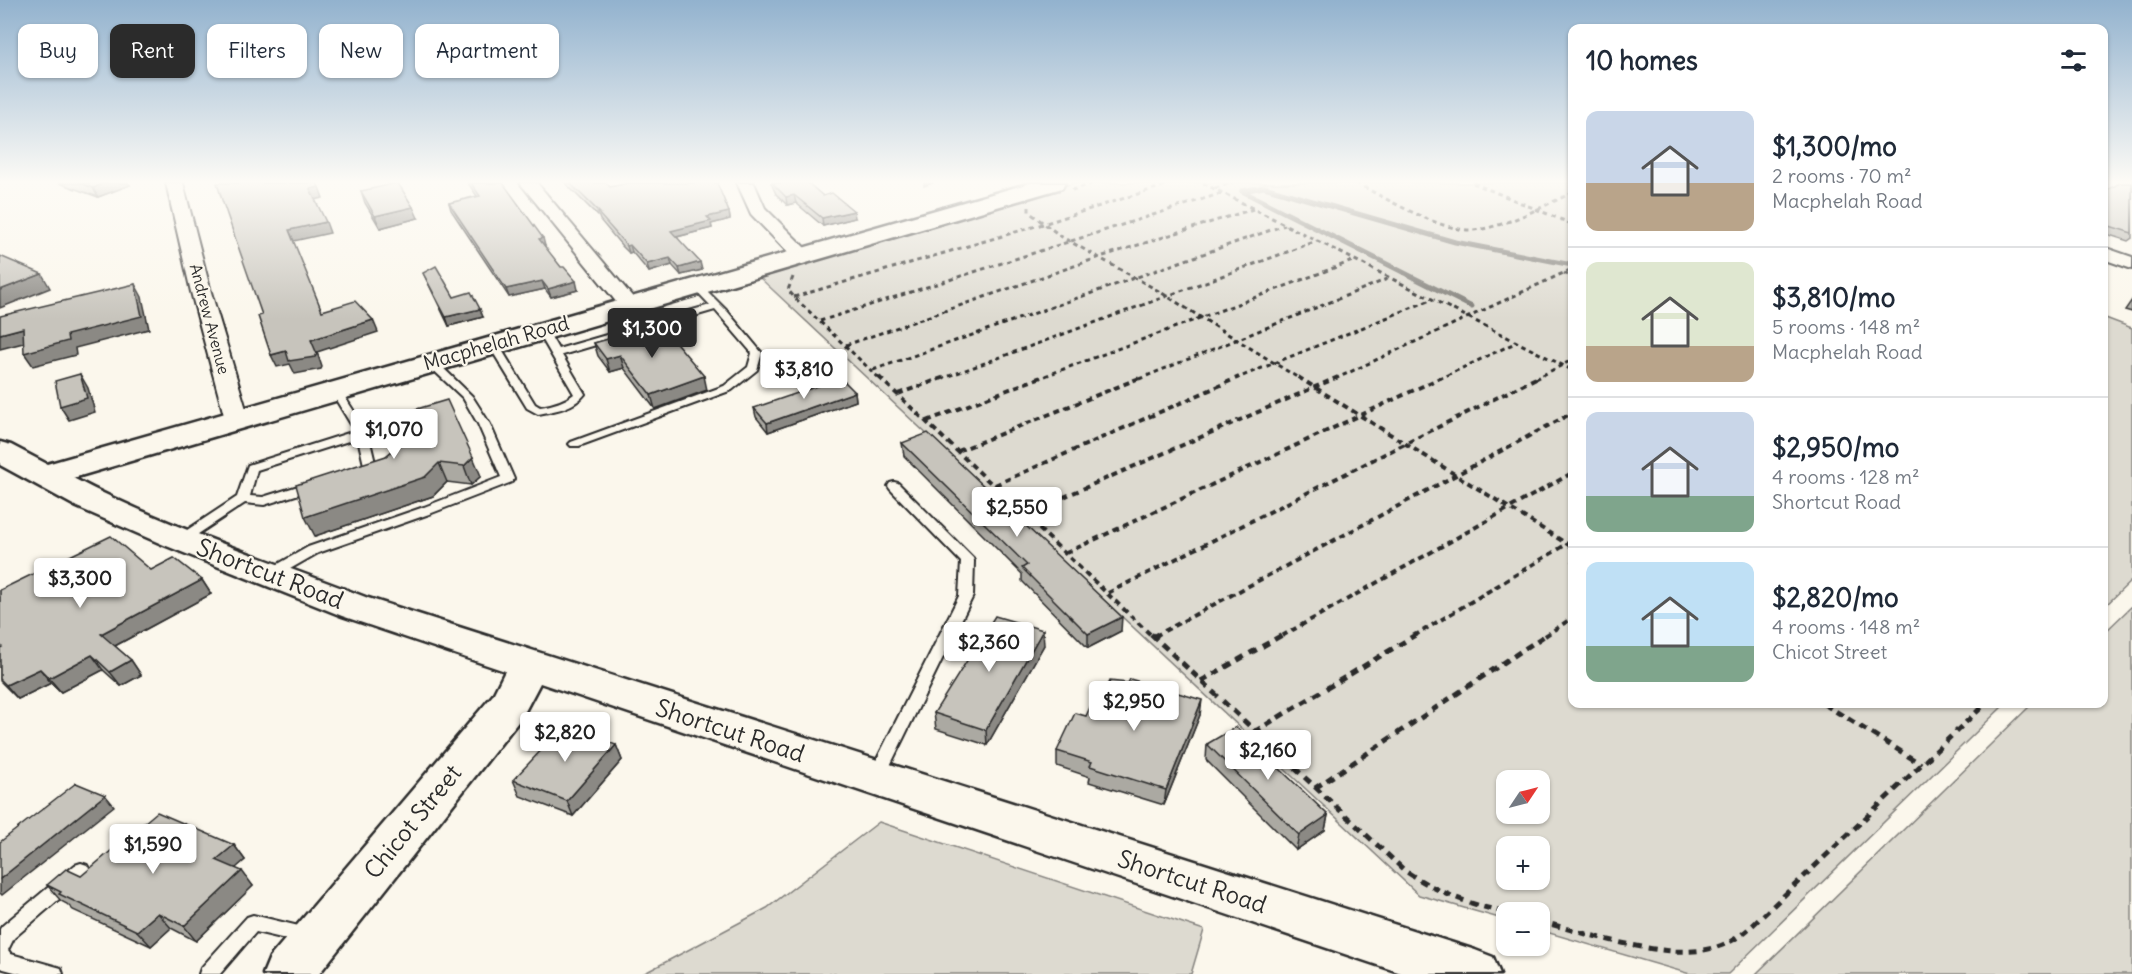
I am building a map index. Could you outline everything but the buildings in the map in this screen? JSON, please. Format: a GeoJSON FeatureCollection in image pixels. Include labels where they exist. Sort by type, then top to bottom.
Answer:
{"type":"FeatureCollection","features":[{"type":"Feature","properties":{"kind":"main road","name":"Macphelah Road"},"geometry":{"type":"LineString","coordinates":[[43,476],[629,305],[697,286],[802,264],[922,228]]}},
{"type":"Feature","properties":{"kind":"main road","name":"Shortcut Road"},"geometry":{"type":"LineString","coordinates":[[0,452],[89,500],[355,607],[1475,974]]}},
{"type":"Feature","properties":{"kind":"main road","name":"Chicot Street"},"geometry":{"type":"LineString","coordinates":[[288,974],[508,706],[527,664]]}},
{"type":"Feature","properties":{"kind":"street","name":"Andrew Avenue"},"geometry":{"type":"LineString","coordinates":[[185,228],[237,419]]}},
{"type":"Feature","properties":{"kind":"street"},"geometry":{"type":"LineString","coordinates":[[566,228],[629,305]]}},
{"type":"Feature","properties":{"kind":"street"},"geometry":{"type":"LineString","coordinates":[[772,228],[802,264]]}},
{"type":"Feature","properties":{"kind":"street"},"geometry":{"type":"LineString","coordinates":[[2108,256],[2132,263]]}},
{"type":"Feature","properties":{"kind":"lane"},"geometry":{"type":"LineString","coordinates":[[575,444],[728,388],[753,368],[757,353],[697,286]]}},
{"type":"Feature","properties":{"kind":"lane"},"geometry":{"type":"LineString","coordinates":[[556,353],[717,306]]}},
{"type":"Feature","properties":{"kind":"lane"},"geometry":{"type":"LineString","coordinates":[[492,344],[531,406],[538,411],[549,410],[576,399],[580,394],[542,330]]}},
{"type":"Feature","properties":{"kind":"lane"},"geometry":{"type":"LineString","coordinates":[[270,574],[313,550],[508,479],[484,424],[467,396],[431,362]]}},
{"type":"Feature","properties":{"kind":"lane"},"geometry":{"type":"LineString","coordinates":[[335,390],[362,434],[370,467],[349,474]]}},
{"type":"Feature","properties":{"kind":"lane"},"geometry":{"type":"LineString","coordinates":[[243,500],[252,468],[362,434]]}},
{"type":"Feature","properties":{"kind":"lane"},"geometry":{"type":"LineString","coordinates":[[182,539],[243,500],[264,501],[328,480]]}},
{"type":"Feature","properties":{"kind":"lane"},"geometry":{"type":"LineString","coordinates":[[875,778],[966,596],[968,561],[894,486]]}},
{"type":"Feature","properties":{"kind":"lane"},"geometry":{"type":"LineString","coordinates":[[0,947],[8,932],[81,870]]}},
{"type":"Feature","properties":{"kind":"lane"},"geometry":{"type":"LineString","coordinates":[[208,974],[253,923],[317,939]]}},
{"type":"Feature","properties":{"kind":"lane"},"geometry":{"type":"LineString","coordinates":[[0,954],[5,961],[54,974]]}},
{"type":"Feature","properties":{"kind":"path"},"geometry":{"type":"LineString","coordinates":[[794,297],[1028,228]]}},
{"type":"Feature","properties":{"kind":"path"},"geometry":{"type":"LineString","coordinates":[[1050,228],[1169,297],[1568,543]]}},
{"type":"Feature","properties":{"kind":"path"},"geometry":{"type":"LineString","coordinates":[[820,321],[1113,228]]}},
{"type":"Feature","properties":{"kind":"path"},"geometry":{"type":"LineString","coordinates":[[846,345],[1100,257],[1191,228]]}},
{"type":"Feature","properties":{"kind":"path"},"geometry":{"type":"LineString","coordinates":[[872,370],[1134,276],[1275,228]]}},
{"type":"Feature","properties":{"kind":"path"},"geometry":{"type":"LineString","coordinates":[[1292,228],[1568,368]]}},
{"type":"Feature","properties":{"kind":"path"},"geometry":{"type":"LineString","coordinates":[[1460,228],[1476,228]]}},
{"type":"Feature","properties":{"kind":"path"},"geometry":{"type":"LineString","coordinates":[[898,394],[1169,297],[1317,241]]}},
{"type":"Feature","properties":{"kind":"path"},"geometry":{"type":"LineString","coordinates":[[927,421],[1200,316],[1355,260]]}},
{"type":"Feature","properties":{"kind":"path"},"geometry":{"type":"LineString","coordinates":[[802,264],[790,282],[788,290],[794,297],[1254,732],[1404,870],[1434,890],[1462,902],[1496,910]]}},
{"type":"Feature","properties":{"kind":"path"},"geometry":{"type":"LineString","coordinates":[[1025,514],[1470,318],[1568,271]]}},
{"type":"Feature","properties":{"kind":"path"},"geometry":{"type":"LineString","coordinates":[[1563,273],[1568,275]]}},
{"type":"Feature","properties":{"kind":"path"},"geometry":{"type":"LineString","coordinates":[[958,451],[1390,278]]}},
{"type":"Feature","properties":{"kind":"path"},"geometry":{"type":"LineString","coordinates":[[994,485],[1273,362],[1433,299]]}},
{"type":"Feature","properties":{"kind":"path"},"geometry":{"type":"LineString","coordinates":[[1066,553],[1358,414],[1517,342]]}},
{"type":"Feature","properties":{"kind":"path"},"geometry":{"type":"LineString","coordinates":[[1108,594],[1568,362]]}},
{"type":"Feature","properties":{"kind":"path"},"geometry":{"type":"LineString","coordinates":[[1153,636],[1568,415]]}},
{"type":"Feature","properties":{"kind":"path"},"geometry":{"type":"LineString","coordinates":[[1201,681],[1568,474]]}},
{"type":"Feature","properties":{"kind":"path"},"geometry":{"type":"LineString","coordinates":[[1254,732],[1568,545]]}},
{"type":"Feature","properties":{"kind":"path"},"geometry":{"type":"LineString","coordinates":[[1315,788],[1568,621]]}},
{"type":"Feature","properties":{"kind":"path"},"geometry":{"type":"LineString","coordinates":[[1830,708],[1921,764]]}},
{"type":"Feature","properties":{"kind":"path"},"geometry":{"type":"LineString","coordinates":[[1550,924],[1663,951],[1701,950],[1730,943],[1753,925],[1981,708]]}},
{"type":"Feature","properties":{"kind":"shaded area"},"geometry":{"type":"Polygon","coordinates":[[[920,228],[1568,228],[1568,708],[2001,708],[1728,974],[1690,974],[1550,933],[1550,902],[1496,902],[1496,917],[1419,895],[758,276],[920,228]]]}},
{"type":"Feature","properties":{"kind":"shaded area"},"geometry":{"type":"Polygon","coordinates":[[[2108,319],[2132,328],[2132,580],[2108,603],[2108,319]]]}},
{"type":"Feature","properties":{"kind":"shaded area"},"geometry":{"type":"Polygon","coordinates":[[[2132,606],[2132,974],[1756,974],[2028,708],[2108,708],[2108,629],[2132,606]]]}},
{"type":"Feature","properties":{"kind":"shaded area"},"geometry":{"type":"Polygon","coordinates":[[[879,822],[1204,930],[1191,974],[643,974],[767,908],[879,822]]]}},
{"type":"Feature","properties":{"kind":"waterway"},"geometry":{"type":"LineString","coordinates":[[1316,228],[1472,307]]}},
{"type":"Feature","properties":{"kind":"waterway"},"geometry":{"type":"LineString","coordinates":[[1408,228],[1455,242],[1568,264]]}}]}
